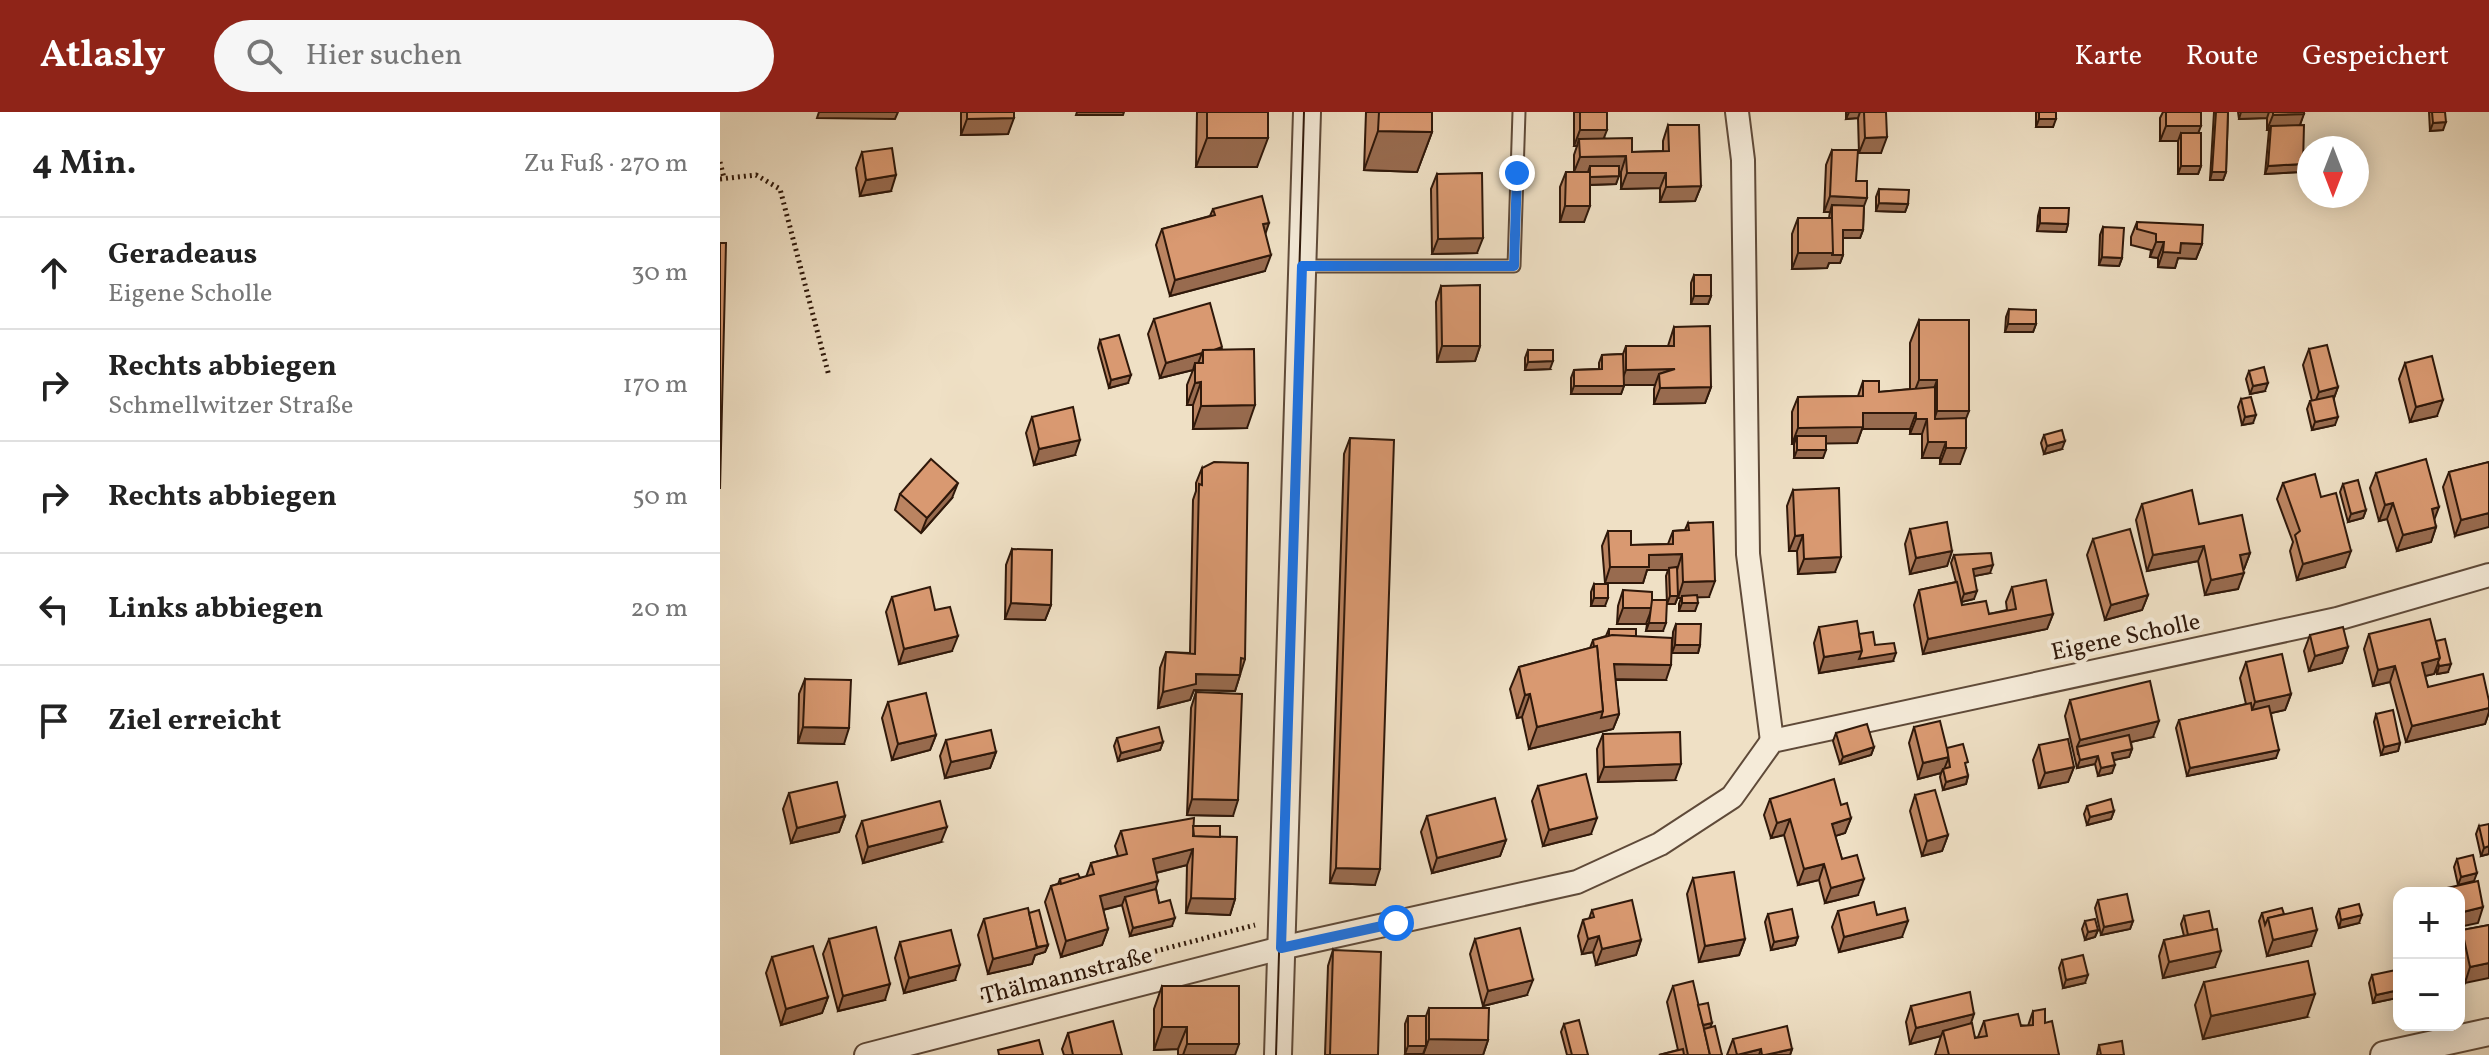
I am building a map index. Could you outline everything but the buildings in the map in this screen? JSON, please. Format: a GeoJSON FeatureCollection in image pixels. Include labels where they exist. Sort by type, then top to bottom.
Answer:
{"type":"FeatureCollection","features":[{"type":"Feature","properties":{"kind":"street"},"geometry":{"type":"LineString","coordinates":[[1278,1055],[1307,112]]}},
{"type":"Feature","properties":{"kind":"street"},"geometry":{"type":"LineString","coordinates":[[1281,948],[1577,882],[1660,844],[1732,797],[1772,741],[1748,554],[1743,160],[1737,112]]}},
{"type":"Feature","properties":{"kind":"street","name":"Eigene Scholle"},"geometry":{"type":"LineString","coordinates":[[1772,741],[2337,619],[2489,575]]}},
{"type":"Feature","properties":{"kind":"street","name":"Thälmannstraße"},"geometry":{"type":"LineString","coordinates":[[866,1055],[1281,948]]}},
{"type":"Feature","properties":{"kind":"street"},"geometry":{"type":"LineString","coordinates":[[2384,1055],[2489,1032]]}},
{"type":"Feature","properties":{"kind":"lane"},"geometry":{"type":"LineString","coordinates":[[1302,266],[1514,266],[1519,112]]}},
{"type":"Feature","properties":{"kind":"path"},"geometry":{"type":"LineString","coordinates":[[720,162],[722,179],[756,175],[780,189],[829,376]]}},
{"type":"Feature","properties":{"kind":"path"},"geometry":{"type":"LineString","coordinates":[[970,1000],[1255,925]]}},
{"type":"Feature","properties":{"kind":"tram line"},"geometry":{"type":"LineString","coordinates":[[1276,1055],[1304,112]]}},
{"type":"Feature","properties":{"kind":"route"},"geometry":{"type":"LineString","coordinates":[[1396,923],[1281,948],[1302,266],[1514,266],[1517,173]]}}]}
